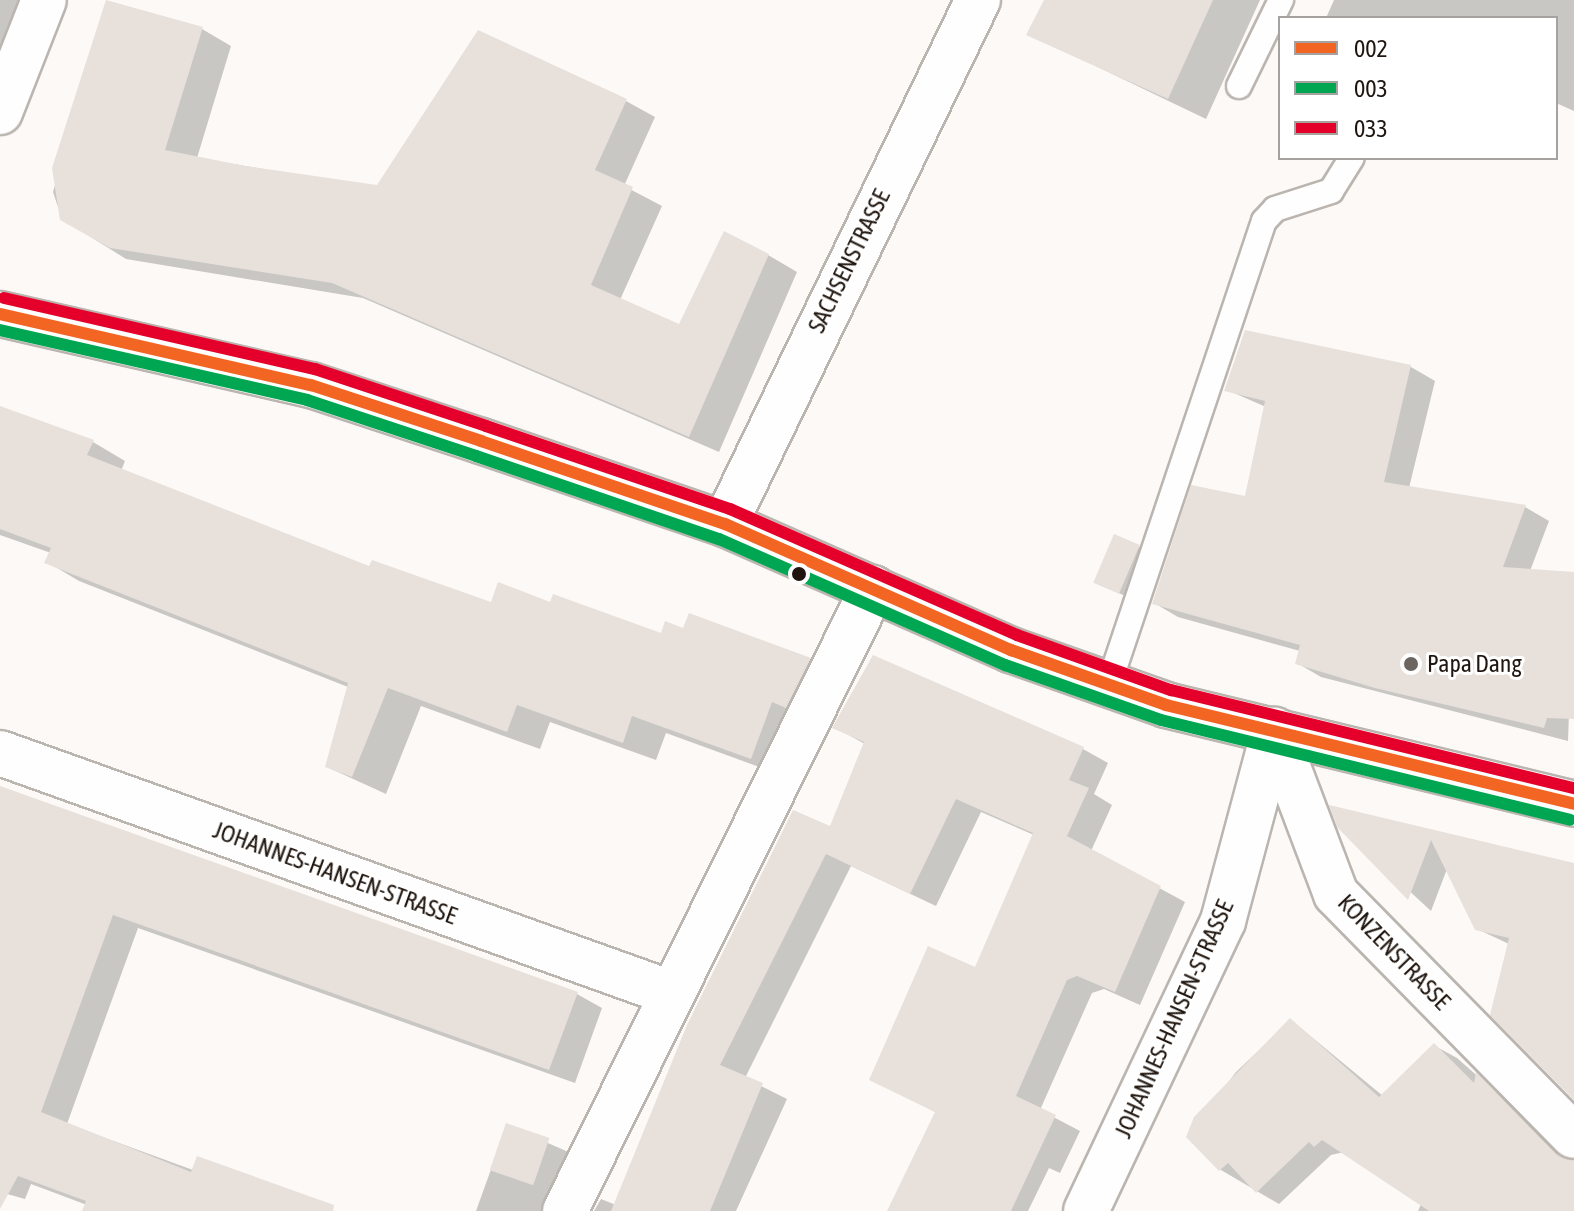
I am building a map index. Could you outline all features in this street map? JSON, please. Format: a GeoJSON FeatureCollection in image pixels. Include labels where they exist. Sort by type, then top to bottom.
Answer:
{"type":"FeatureCollection","features":[{"type":"Feature","properties":{"kind":"street"},"geometry":{"type":"LineString","coordinates":[[0,112],[44,0]]}},
{"type":"Feature","properties":{"kind":"street","name":"SACHSENSTRASSE"},"geometry":{"type":"LineString","coordinates":[[725,524],[978,0]]}},
{"type":"Feature","properties":{"kind":"street"},"geometry":{"type":"LineString","coordinates":[[0,314],[311,385],[725,524],[1109,684],[1274,730],[1574,804]]}},
{"type":"Feature","properties":{"kind":"street"},"geometry":{"type":"LineString","coordinates":[[565,1211],[873,588]]}},
{"type":"Feature","properties":{"kind":"street","name":"JOHANNES-HANSEN-STRASSE"},"geometry":{"type":"LineString","coordinates":[[1086,1211],[1223,921],[1274,730]]}},
{"type":"Feature","properties":{"kind":"street","name":"KONZENSTRASSE"},"geometry":{"type":"LineString","coordinates":[[1274,730],[1336,894],[1574,1136]]}},
{"type":"Feature","properties":{"kind":"street","name":"JOHANNES-HANSEN-STRASSE"},"geometry":{"type":"LineString","coordinates":[[0,753],[671,993]]}},
{"type":"Feature","properties":{"kind":"lane"},"geometry":{"type":"LineString","coordinates":[[1239,86],[1281,0]]}},
{"type":"Feature","properties":{"kind":"lane"},"geometry":{"type":"LineString","coordinates":[[1109,684],[1264,221],[1275,209],[1331,191],[1351,160]]}},
{"type":"Feature","properties":{"kind":"building"},"geometry":{"type":"Polygon","coordinates":[[[106,0],[203,27],[165,150],[245,166],[377,185],[478,30],[627,99],[595,170],[633,187],[591,285],[679,324],[724,231],[769,254],[689,437],[332,283],[110,248],[60,220],[52,168],[106,0]]]}},
{"type":"Feature","properties":{"kind":"building"},"geometry":{"type":"Polygon","coordinates":[[[1044,0],[1213,0],[1168,99],[1026,35],[1044,0]]]}},
{"type":"Feature","properties":{"kind":"building"},"geometry":{"type":"Polygon","coordinates":[[[1245,330],[1411,365],[1384,482],[1526,505],[1503,567],[1574,572],[1574,719],[1547,718],[1544,728],[1375,688],[1295,664],[1300,645],[1152,604],[1191,485],[1245,496],[1265,401],[1224,391],[1245,330]]]}},
{"type":"Feature","properties":{"kind":"building"},"geometry":{"type":"Polygon","coordinates":[[[0,406],[94,440],[87,455],[369,566],[372,560],[491,602],[498,582],[550,602],[553,594],[661,633],[665,621],[683,628],[689,613],[811,658],[786,708],[772,702],[751,759],[632,716],[623,743],[517,705],[507,732],[388,688],[352,777],[325,767],[348,683],[44,563],[51,548],[0,529],[0,406]]]}},
{"type":"Feature","properties":{"kind":"building"},"geometry":{"type":"Polygon","coordinates":[[[1114,534],[1140,545],[1119,594],[1093,583],[1114,534]]]}},
{"type":"Feature","properties":{"kind":"building"},"geometry":{"type":"Polygon","coordinates":[[[873,655],[1084,747],[1069,780],[1089,788],[1067,836],[1161,886],[1115,992],[1077,976],[1067,980],[1016,1096],[1056,1115],[1011,1211],[887,1211],[935,1112],[869,1080],[928,946],[975,967],[1033,833],[956,799],[910,894],[826,854],[720,1065],[763,1083],[710,1211],[611,1211],[687,1025],[793,810],[830,826],[864,742],[832,728],[873,655]]]}},
{"type":"Feature","properties":{"kind":"building"},"geometry":{"type":"Polygon","coordinates":[[[0,786],[578,992],[549,1070],[113,915],[41,1112],[191,1172],[197,1156],[334,1205],[333,1211],[82,1211],[86,1201],[18,1176],[0,1209],[0,786]]]}},
{"type":"Feature","properties":{"kind":"building"},"geometry":{"type":"Polygon","coordinates":[[[1329,805],[1574,863],[1574,1100],[1490,1015],[1509,938],[1475,930],[1431,840],[1408,900],[1337,827],[1329,805]]]}},
{"type":"Feature","properties":{"kind":"building"},"geometry":{"type":"Polygon","coordinates":[[[1290,1018],[1379,1097],[1434,1043],[1474,1083],[1476,1072],[1556,1154],[1574,1160],[1574,1211],[1429,1211],[1322,1140],[1314,1147],[1309,1142],[1256,1193],[1228,1163],[1219,1171],[1186,1137],[1194,1117],[1290,1018]]]}},
{"type":"Feature","properties":{"kind":"building"},"geometry":{"type":"Polygon","coordinates":[[[506,1123],[549,1138],[533,1185],[490,1170],[506,1123]]]}},
{"type":"Feature","properties":{"kind":"transit line","name":"033"},"geometry":{"type":"LineString","coordinates":[[4,298],[315,369],[486,426],[730,509],[1017,635],[1171,690],[1574,788]]}},
{"type":"Feature","properties":{"kind":"transit line","name":"002"},"geometry":{"type":"LineString","coordinates":[[0,314],[311,385],[481,441],[725,524],[1011,650],[1166,705],[1574,804]]}},
{"type":"Feature","properties":{"kind":"transit line","name":"003"},"geometry":{"type":"LineString","coordinates":[[0,330],[307,400],[476,456],[719,539],[1005,665],[1161,720],[1570,820]]}},
{"type":"Feature","properties":{"kind":"place","name":"Papa Dang"},"geometry":{"type":"Point","coordinates":[1411,664]}}]}
